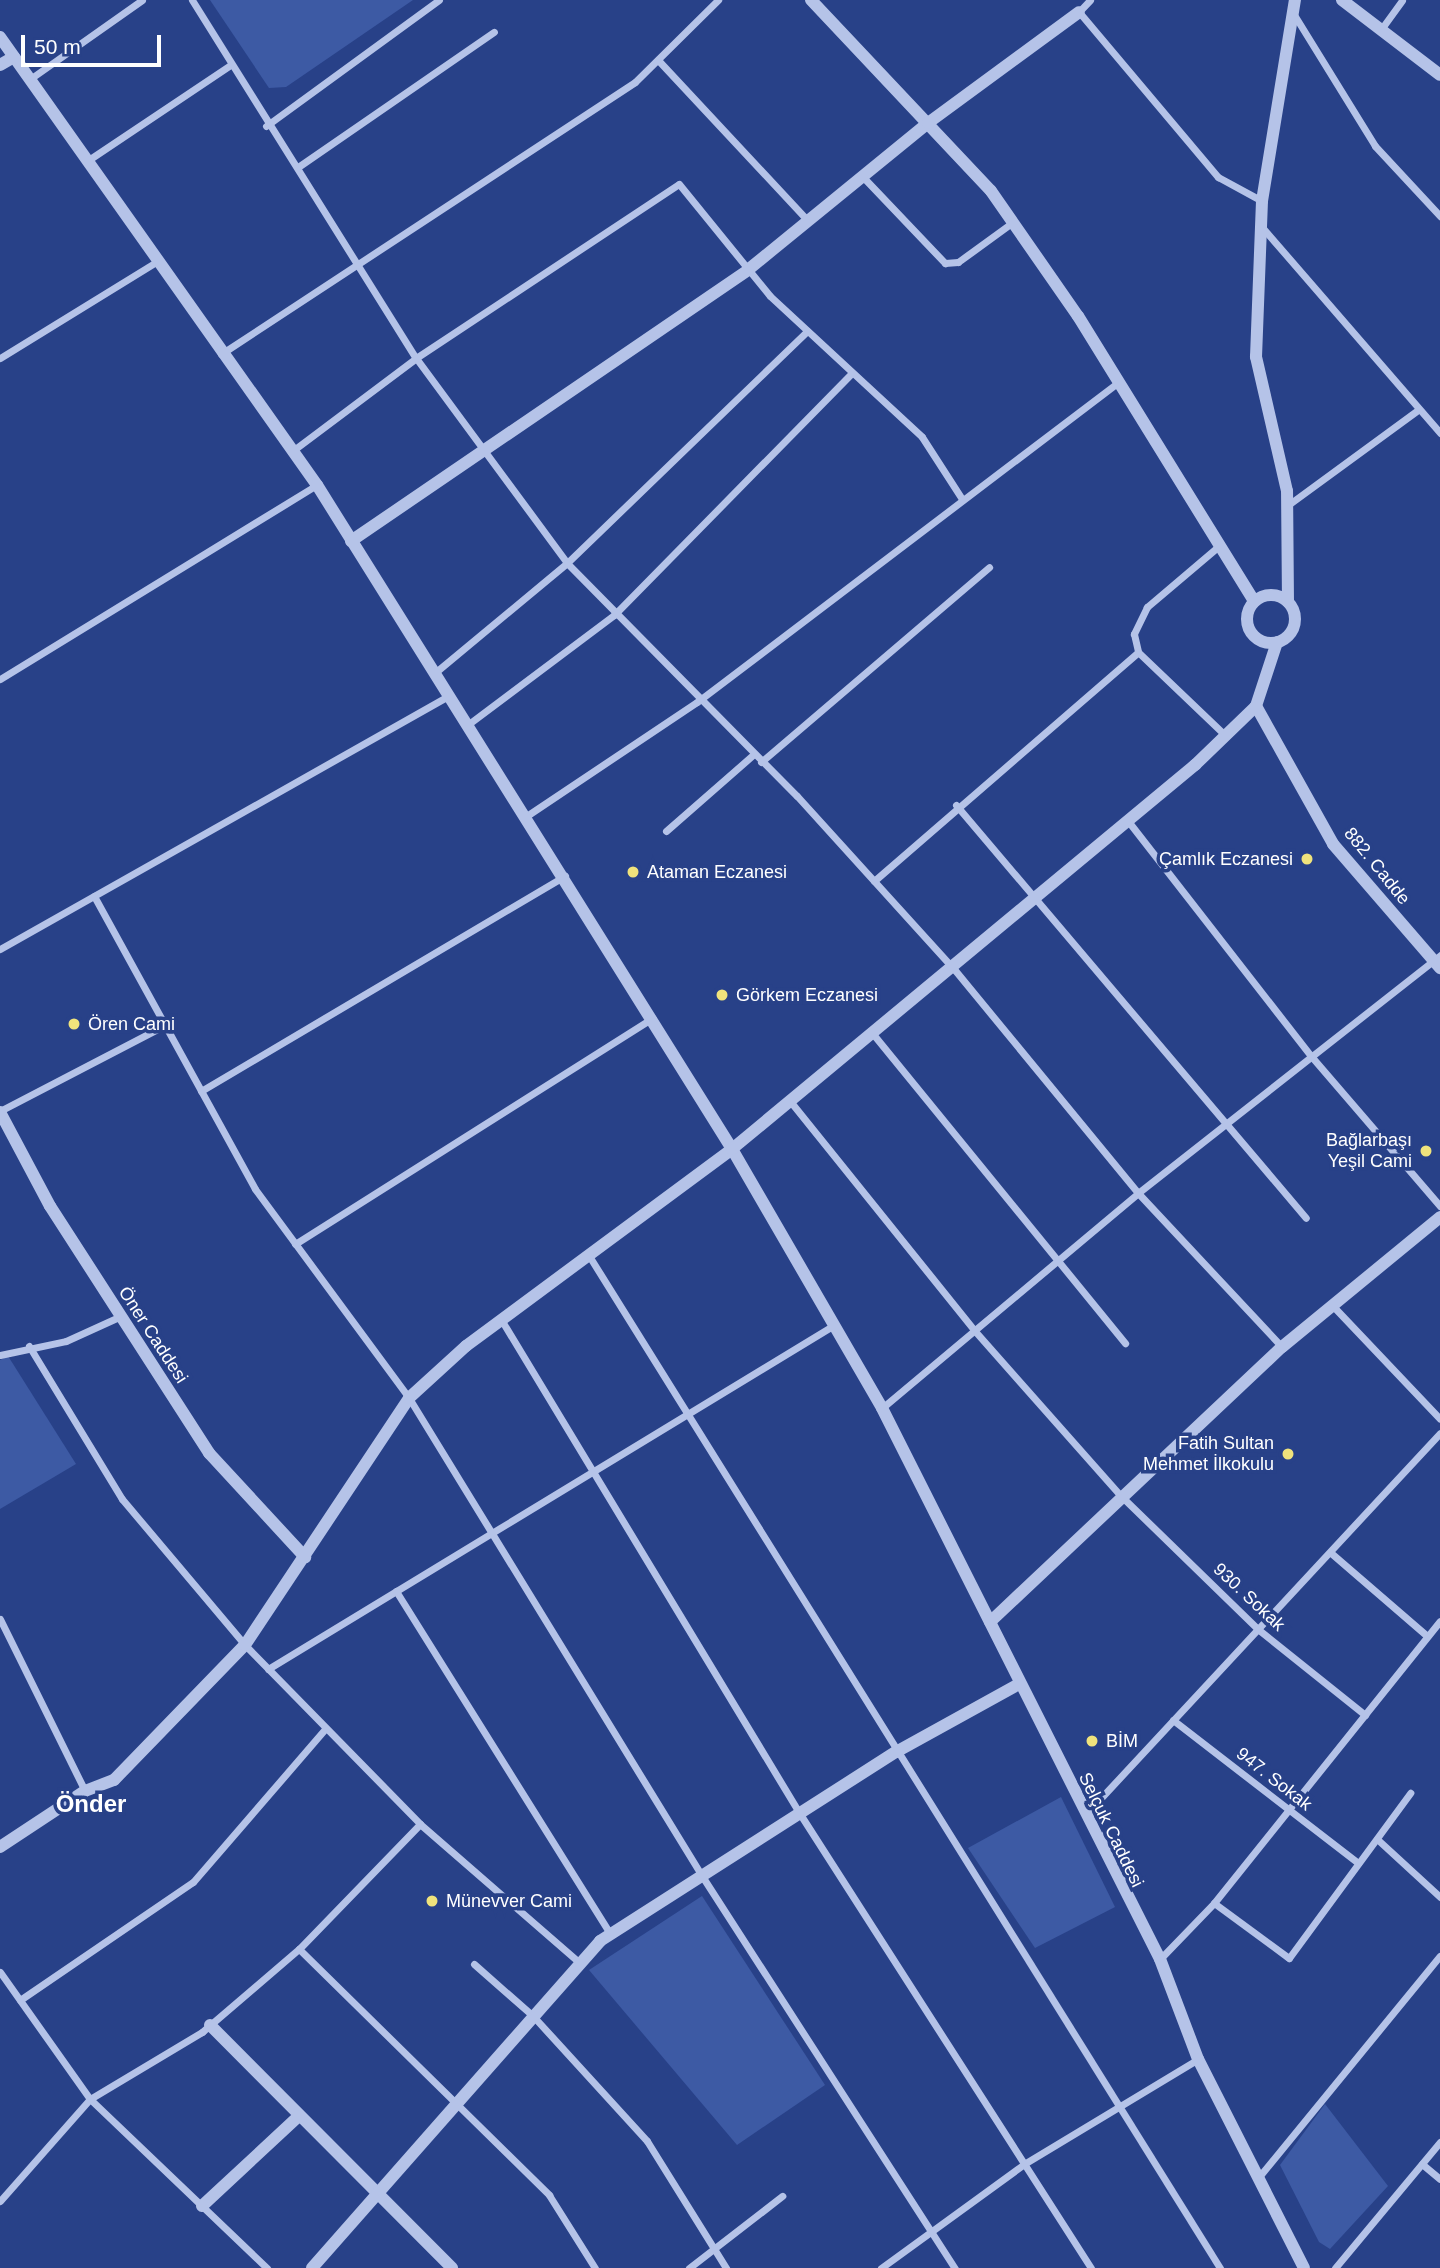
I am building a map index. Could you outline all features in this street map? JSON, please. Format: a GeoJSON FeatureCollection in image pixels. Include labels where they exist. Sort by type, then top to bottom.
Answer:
{"type":"FeatureCollection","features":[{"type":"Feature","properties":{"kind":"street"},"geometry":{"type":"LineString","coordinates":[[29,80],[142,0]]}},
{"type":"Feature","properties":{"kind":"street"},"geometry":{"type":"LineString","coordinates":[[192,0],[266,125],[299,167],[356,263],[477,450],[567,563],[697,702],[754,754],[874,880],[954,969],[1138,1193],[1282,1347]]}},
{"type":"Feature","properties":{"kind":"street"},"geometry":{"type":"LineString","coordinates":[[266,125],[439,0]]}},
{"type":"Feature","properties":{"kind":"street"},"geometry":{"type":"LineString","coordinates":[[221,354],[635,82],[718,0]]}},
{"type":"Feature","properties":{"kind":"street"},"geometry":{"type":"LineString","coordinates":[[811,0],[928,123],[1013,222],[1254,601],[1249,631],[1277,642]]}},
{"type":"Feature","properties":{"kind":"street"},"geometry":{"type":"LineString","coordinates":[[351,541],[477,450],[749,269],[928,123],[1079,12],[1090,0]]}},
{"type":"Feature","properties":{"kind":"street"},"geometry":{"type":"LineString","coordinates":[[1342,0],[1440,75]]}},
{"type":"Feature","properties":{"kind":"street"},"geometry":{"type":"LineString","coordinates":[[1382,28],[1402,0]]}},
{"type":"Feature","properties":{"kind":"street"},"geometry":{"type":"LineString","coordinates":[[0,1847],[85,1791],[114,1780],[245,1645],[409,1398],[502,1321],[591,1259],[732,1149],[954,969],[1226,736],[1256,706],[1277,642],[1294,625],[1288,602],[1288,505],[1256,357],[1262,201],[1294,6]]}},
{"type":"Feature","properties":{"kind":"street"},"geometry":{"type":"LineString","coordinates":[[1294,6],[1374,146],[1440,216]]}},
{"type":"Feature","properties":{"kind":"street"},"geometry":{"type":"LineString","coordinates":[[1079,12],[1218,177],[1262,201]]}},
{"type":"Feature","properties":{"kind":"street"},"geometry":{"type":"LineString","coordinates":[[299,167],[494,32]]}},
{"type":"Feature","properties":{"kind":"street","name":"Selçuk Caddesi"},"geometry":{"type":"LineString","coordinates":[[0,37],[290,453],[317,485],[528,815],[732,1149],[882,1408],[1084,1816],[1160,1959],[1198,2059],[1304,2268]]}},
{"type":"Feature","properties":{"kind":"street"},"geometry":{"type":"LineString","coordinates":[[0,65],[14,57]]}},
{"type":"Feature","properties":{"kind":"street"},"geometry":{"type":"LineString","coordinates":[[658,60],[808,221]]}},
{"type":"Feature","properties":{"kind":"street"},"geometry":{"type":"LineString","coordinates":[[87,162],[229,66]]}},
{"type":"Feature","properties":{"kind":"street"},"geometry":{"type":"LineString","coordinates":[[863,177],[933,258],[945,263],[958,262],[1013,222]]}},
{"type":"Feature","properties":{"kind":"street"},"geometry":{"type":"LineString","coordinates":[[290,453],[416,358],[680,184],[749,269],[807,331],[922,437],[962,499]]}},
{"type":"Feature","properties":{"kind":"street"},"geometry":{"type":"LineString","coordinates":[[1261,226],[1440,433]]}},
{"type":"Feature","properties":{"kind":"street"},"geometry":{"type":"LineString","coordinates":[[0,358],[156,262]]}},
{"type":"Feature","properties":{"kind":"street"},"geometry":{"type":"LineString","coordinates":[[437,671],[567,563],[807,331]]}},
{"type":"Feature","properties":{"kind":"street"},"geometry":{"type":"LineString","coordinates":[[470,723],[614,615],[852,373]]}},
{"type":"Feature","properties":{"kind":"street"},"geometry":{"type":"LineString","coordinates":[[528,815],[697,702],[1116,384]]}},
{"type":"Feature","properties":{"kind":"street"},"geometry":{"type":"LineString","coordinates":[[1288,505],[1419,409]]}},
{"type":"Feature","properties":{"kind":"street"},"geometry":{"type":"LineString","coordinates":[[0,679],[317,485]]}},
{"type":"Feature","properties":{"kind":"street"},"geometry":{"type":"LineString","coordinates":[[1220,545],[1140,617],[1134,634],[1138,652],[1226,736]]}},
{"type":"Feature","properties":{"kind":"street"},"geometry":{"type":"LineString","coordinates":[[761,762],[989,568]]}},
{"type":"Feature","properties":{"kind":"street"},"geometry":{"type":"LineString","coordinates":[[1254,601],[1265,595],[1288,602]]}},
{"type":"Feature","properties":{"kind":"street"},"geometry":{"type":"LineString","coordinates":[[874,880],[957,804],[1138,652]]}},
{"type":"Feature","properties":{"kind":"street"},"geometry":{"type":"LineString","coordinates":[[0,949],[452,694]]}},
{"type":"Feature","properties":{"kind":"street","name":"882. Cadde"},"geometry":{"type":"LineString","coordinates":[[1256,706],[1333,844],[1437,961]]}},
{"type":"Feature","properties":{"kind":"street"},"geometry":{"type":"LineString","coordinates":[[666,831],[754,754]]}},
{"type":"Feature","properties":{"kind":"street"},"geometry":{"type":"LineString","coordinates":[[957,804],[1306,1218]]}},
{"type":"Feature","properties":{"kind":"street"},"geometry":{"type":"LineString","coordinates":[[1128,821],[1311,1056],[1440,1206]]}},
{"type":"Feature","properties":{"kind":"street"},"geometry":{"type":"LineString","coordinates":[[201,1091],[565,876]]}},
{"type":"Feature","properties":{"kind":"street"},"geometry":{"type":"LineString","coordinates":[[94,896],[255,1189],[409,1398],[489,1534],[702,1876],[955,2268]]}},
{"type":"Feature","properties":{"kind":"street"},"geometry":{"type":"LineString","coordinates":[[882,1408],[1138,1193],[1311,1056],[1437,961]]}},
{"type":"Feature","properties":{"kind":"street"},"geometry":{"type":"LineString","coordinates":[[295,1244],[653,1017]]}},
{"type":"Feature","properties":{"kind":"street"},"geometry":{"type":"LineString","coordinates":[[0,1112],[165,1025]]}},
{"type":"Feature","properties":{"kind":"street"},"geometry":{"type":"LineString","coordinates":[[873,1034],[1060,1258],[1125,1343]]}},
{"type":"Feature","properties":{"kind":"street","name":"930. Sokak"},"geometry":{"type":"LineString","coordinates":[[790,1101],[974,1330],[1119,1494],[1259,1630],[1365,1715]]}},
{"type":"Feature","properties":{"kind":"street","name":"Öner Caddesi"},"geometry":{"type":"LineString","coordinates":[[0,1112],[120,1317],[209,1453],[305,1557]]}},
{"type":"Feature","properties":{"kind":"street"},"geometry":{"type":"LineString","coordinates":[[990,1622],[1119,1494],[1330,1303],[1440,1217]]}},
{"type":"Feature","properties":{"kind":"street"},"geometry":{"type":"LineString","coordinates":[[591,1259],[896,1752],[1121,2105],[1220,2268]]}},
{"type":"Feature","properties":{"kind":"street"},"geometry":{"type":"LineString","coordinates":[[1330,1303],[1440,1419]]}},
{"type":"Feature","properties":{"kind":"street"},"geometry":{"type":"LineString","coordinates":[[0,1354],[29,1346],[66,1341],[120,1317]]}},
{"type":"Feature","properties":{"kind":"street"},"geometry":{"type":"LineString","coordinates":[[502,1321],[590,1473],[800,1814],[1091,2268]]}},
{"type":"Feature","properties":{"kind":"street"},"geometry":{"type":"LineString","coordinates":[[268,1669],[834,1325]]}},
{"type":"Feature","properties":{"kind":"street"},"geometry":{"type":"LineString","coordinates":[[29,1346],[122,1499],[245,1645],[420,1824],[580,1963]]}},
{"type":"Feature","properties":{"kind":"street"},"geometry":{"type":"LineString","coordinates":[[1084,1816],[1440,1433]]}},
{"type":"Feature","properties":{"kind":"street"},"geometry":{"type":"LineString","coordinates":[[1331,1553],[1427,1636]]}},
{"type":"Feature","properties":{"kind":"street"},"geometry":{"type":"LineString","coordinates":[[396,1591],[610,1934]]}},
{"type":"Feature","properties":{"kind":"street"},"geometry":{"type":"LineString","coordinates":[[0,1619],[85,1791]]}},
{"type":"Feature","properties":{"kind":"street"},"geometry":{"type":"LineString","coordinates":[[1160,1959],[1214,1903],[1440,1621]]}},
{"type":"Feature","properties":{"kind":"street"},"geometry":{"type":"LineString","coordinates":[[312,2268],[580,1963],[610,1934],[896,1752],[1019,1684]]}},
{"type":"Feature","properties":{"kind":"street","name":"947. Sokak"},"geometry":{"type":"LineString","coordinates":[[1173,1720],[1358,1863]]}},
{"type":"Feature","properties":{"kind":"street"},"geometry":{"type":"LineString","coordinates":[[20,2000],[193,1882],[326,1728]]}},
{"type":"Feature","properties":{"kind":"street"},"geometry":{"type":"LineString","coordinates":[[1214,1903],[1289,1958],[1410,1793]]}},
{"type":"Feature","properties":{"kind":"street"},"geometry":{"type":"LineString","coordinates":[[0,2201],[90,2099],[210,2025],[299,1949],[420,1824]]}},
{"type":"Feature","properties":{"kind":"street"},"geometry":{"type":"LineString","coordinates":[[1377,1839],[1440,1896]]}},
{"type":"Feature","properties":{"kind":"street"},"geometry":{"type":"LineString","coordinates":[[299,1949],[549,2195],[595,2268]]}},
{"type":"Feature","properties":{"kind":"street"},"geometry":{"type":"LineString","coordinates":[[1258,2178],[1440,1956]]}},
{"type":"Feature","properties":{"kind":"street"},"geometry":{"type":"LineString","coordinates":[[474,1964],[533,2016],[647,2141],[726,2268]]}},
{"type":"Feature","properties":{"kind":"street"},"geometry":{"type":"LineString","coordinates":[[0,1972],[90,2099],[267,2268]]}},
{"type":"Feature","properties":{"kind":"street"},"geometry":{"type":"LineString","coordinates":[[210,2025],[376,2195],[452,2268]]}},
{"type":"Feature","properties":{"kind":"street"},"geometry":{"type":"LineString","coordinates":[[881,2268],[930,2227],[1024,2164],[1198,2059]]}},
{"type":"Feature","properties":{"kind":"street"},"geometry":{"type":"LineString","coordinates":[[202,2206],[299,2116]]}},
{"type":"Feature","properties":{"kind":"street"},"geometry":{"type":"LineString","coordinates":[[1335,2268],[1440,2142]]}},
{"type":"Feature","properties":{"kind":"street"},"geometry":{"type":"LineString","coordinates":[[1422,2164],[1440,2179]]}},
{"type":"Feature","properties":{"kind":"street"},"geometry":{"type":"LineString","coordinates":[[689,2268],[782,2196]]}},
{"type":"Feature","properties":{"kind":"shaded area"},"geometry":{"type":"Polygon","coordinates":[[[210,0],[413,0],[286,87],[269,88],[210,0]]]}},
{"type":"Feature","properties":{"kind":"shaded area"},"geometry":{"type":"Polygon","coordinates":[[[8,1356],[76,1464],[0,1509],[0,1360],[8,1356]]]}},
{"type":"Feature","properties":{"kind":"shaded area"},"geometry":{"type":"Polygon","coordinates":[[[1061,1797],[1115,1907],[1035,1948],[968,1848],[1061,1797]]]}},
{"type":"Feature","properties":{"kind":"shaded area"},"geometry":{"type":"Polygon","coordinates":[[[702,1896],[825,2085],[737,2145],[589,1970],[702,1896]]]}},
{"type":"Feature","properties":{"kind":"shaded area"},"geometry":{"type":"Polygon","coordinates":[[[1325,2104],[1388,2186],[1330,2249],[1319,2242],[1280,2165],[1325,2104]]]}},
{"type":"Feature","properties":{"kind":"place","name":"Çamlık Eczanesi"},"geometry":{"type":"Point","coordinates":[1307,859]}},
{"type":"Feature","properties":{"kind":"place","name":"Ataman Eczanesi"},"geometry":{"type":"Point","coordinates":[633,872]}},
{"type":"Feature","properties":{"kind":"place","name":"Görkem Eczanesi"},"geometry":{"type":"Point","coordinates":[722,995]}},
{"type":"Feature","properties":{"kind":"place","name":"Ören Cami"},"geometry":{"type":"Point","coordinates":[74,1024]}},
{"type":"Feature","properties":{"kind":"place","name":"Bağlarbaşı Yeşil Cami"},"geometry":{"type":"Point","coordinates":[1426,1151]}},
{"type":"Feature","properties":{"kind":"place","name":"Fatih Sultan Mehmet İlkokulu"},"geometry":{"type":"Point","coordinates":[1288,1454]}},
{"type":"Feature","properties":{"kind":"place","name":"BİM"},"geometry":{"type":"Point","coordinates":[1092,1741]}},
{"type":"Feature","properties":{"kind":"place","name":"Münevver Cami"},"geometry":{"type":"Point","coordinates":[432,1901]}},
{"type":"Feature","properties":{"kind":"district","name":"Önder"},"geometry":{"type":"Point","coordinates":[91,1804]}}]}
